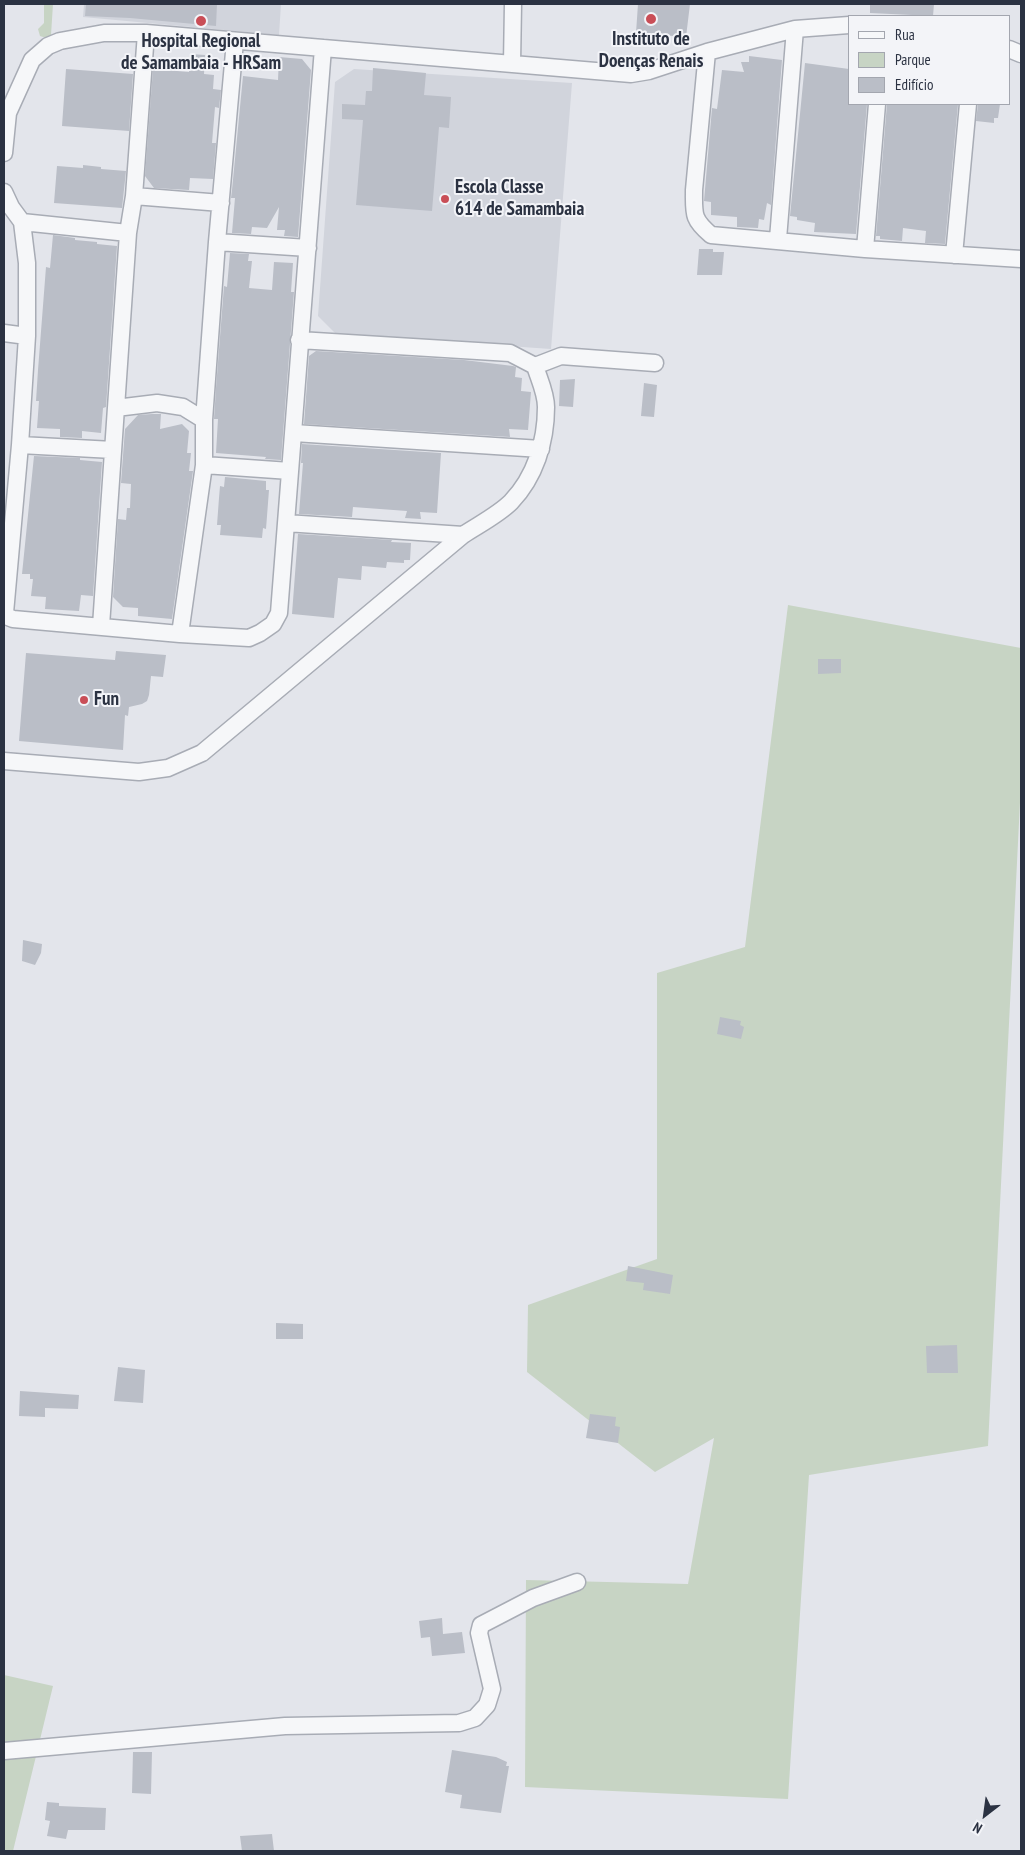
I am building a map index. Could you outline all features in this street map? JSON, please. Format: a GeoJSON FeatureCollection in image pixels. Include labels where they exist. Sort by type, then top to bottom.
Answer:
{"type":"FeatureCollection","features":[{"type":"Feature","properties":{"kind":"street"},"geometry":{"type":"LineString","coordinates":[[512,64],[513,4]]}},
{"type":"Feature","properties":{"kind":"street"},"geometry":{"type":"LineString","coordinates":[[4,153],[8,113],[32,60],[48,46],[60,41],[104,33],[146,33],[631,74],[649,71],[706,52],[795,29],[848,25]]}},
{"type":"Feature","properties":{"kind":"street"},"geometry":{"type":"LineString","coordinates":[[778,239],[795,29]]}},
{"type":"Feature","properties":{"kind":"street"},"geometry":{"type":"LineString","coordinates":[[100,626],[128,233],[134,196],[146,33]]}},
{"type":"Feature","properties":{"kind":"street"},"geometry":{"type":"LineString","coordinates":[[180,634],[204,465],[204,420],[217,242],[235,42]]}},
{"type":"Feature","properties":{"kind":"street"},"geometry":{"type":"LineString","coordinates":[[4,192],[11,207],[22,222],[27,263],[27,336],[20,445],[5,613],[13,619],[180,634],[249,638],[273,624],[279,614],[323,48]]}},
{"type":"Feature","properties":{"kind":"street"},"geometry":{"type":"LineString","coordinates":[[706,52],[694,190],[694,212],[699,224],[711,234],[865,248],[1021,259]]}},
{"type":"Feature","properties":{"kind":"street"},"geometry":{"type":"LineString","coordinates":[[865,248],[877,105]]}},
{"type":"Feature","properties":{"kind":"street"},"geometry":{"type":"LineString","coordinates":[[954,255],[968,105]]}},
{"type":"Feature","properties":{"kind":"street"},"geometry":{"type":"LineString","coordinates":[[134,196],[221,203]]}},
{"type":"Feature","properties":{"kind":"street"},"geometry":{"type":"LineString","coordinates":[[22,222],[128,233]]}},
{"type":"Feature","properties":{"kind":"street"},"geometry":{"type":"LineString","coordinates":[[217,242],[308,248]]}},
{"type":"Feature","properties":{"kind":"street"},"geometry":{"type":"LineString","coordinates":[[4,333],[27,336]]}},
{"type":"Feature","properties":{"kind":"street"},"geometry":{"type":"LineString","coordinates":[[4,761],[138,772],[168,768],[202,754],[463,535],[509,503],[525,485],[534,469],[541,449],[546,406],[535,366],[510,353],[300,340]]}},
{"type":"Feature","properties":{"kind":"street"},"geometry":{"type":"LineString","coordinates":[[535,366],[561,356],[656,363]]}},
{"type":"Feature","properties":{"kind":"street"},"geometry":{"type":"LineString","coordinates":[[116,408],[157,403],[183,407],[204,420]]}},
{"type":"Feature","properties":{"kind":"street"},"geometry":{"type":"LineString","coordinates":[[294,433],[541,449]]}},
{"type":"Feature","properties":{"kind":"street"},"geometry":{"type":"LineString","coordinates":[[20,445],[112,450]]}},
{"type":"Feature","properties":{"kind":"street"},"geometry":{"type":"LineString","coordinates":[[204,465],[290,471]]}},
{"type":"Feature","properties":{"kind":"street"},"geometry":{"type":"LineString","coordinates":[[286,523],[463,535]]}},
{"type":"Feature","properties":{"kind":"street"},"geometry":{"type":"LineString","coordinates":[[4,1751],[286,1726],[459,1724],[475,1718],[487,1705],[492,1689],[479,1633],[481,1625],[533,1598],[577,1582]]}},
{"type":"Feature","properties":{"kind":"shaded area","name":"Hospital Regional de Samambaia - HRSam"},"geometry":{"type":"Polygon","coordinates":[[[84,4],[281,4],[279,35],[83,17],[84,4]]]}},
{"type":"Feature","properties":{"kind":"shaded area","name":"Escola Classe 614 de Samambaia"},"geometry":{"type":"Polygon","coordinates":[[[354,69],[572,83],[551,349],[336,334],[318,316],[335,82],[354,69]]]}},
{"type":"Feature","properties":{"kind":"green space"},"geometry":{"type":"Polygon","coordinates":[[[44,4],[53,4],[51,35],[46,38],[40,36],[38,29],[44,23],[44,4]]]}},
{"type":"Feature","properties":{"kind":"green space"},"geometry":{"type":"Polygon","coordinates":[[[788,605],[1021,648],[1021,782],[988,1446],[809,1475],[788,1799],[525,1787],[526,1580],[688,1584],[714,1438],[655,1472],[527,1372],[528,1305],[657,1259],[657,973],[745,947],[788,605]]]}},
{"type":"Feature","properties":{"kind":"green space"},"geometry":{"type":"Polygon","coordinates":[[[4,1675],[53,1686],[13,1851],[4,1851],[4,1675]]]}},
{"type":"Feature","properties":{"kind":"building"},"geometry":{"type":"Polygon","coordinates":[[[86,4],[217,4],[216,26],[85,16],[86,4]]]}},
{"type":"Feature","properties":{"kind":"building"},"geometry":{"type":"Polygon","coordinates":[[[638,4],[690,4],[686,37],[636,33],[638,4]]]}},
{"type":"Feature","properties":{"kind":"building"},"geometry":{"type":"Polygon","coordinates":[[[870,4],[934,4],[933,15],[870,13],[870,4]]]}},
{"type":"Feature","properties":{"kind":"building"},"geometry":{"type":"Polygon","coordinates":[[[190,54],[205,55],[204,74],[214,75],[213,89],[221,90],[219,108],[215,107],[212,143],[216,143],[213,179],[190,178],[189,190],[154,188],[145,176],[153,69],[189,72],[190,54]]]}},
{"type":"Feature","properties":{"kind":"building"},"geometry":{"type":"Polygon","coordinates":[[[749,56],[782,60],[771,205],[767,203],[764,220],[759,219],[758,228],[737,227],[737,217],[711,215],[711,202],[704,201],[712,108],[717,109],[722,70],[744,72],[741,62],[749,62],[749,56]]]}},
{"type":"Feature","properties":{"kind":"building"},"geometry":{"type":"Polygon","coordinates":[[[279,57],[302,59],[311,70],[298,237],[284,236],[285,230],[277,230],[279,207],[267,228],[252,227],[251,234],[232,233],[235,198],[231,198],[243,76],[278,80],[279,57]]]}},
{"type":"Feature","properties":{"kind":"building"},"geometry":{"type":"Polygon","coordinates":[[[805,63],[848,69],[848,105],[867,105],[856,234],[814,232],[815,223],[797,220],[797,217],[790,216],[805,63]]]}},
{"type":"Feature","properties":{"kind":"building"},"geometry":{"type":"Polygon","coordinates":[[[373,68],[426,73],[424,95],[451,97],[449,128],[439,127],[432,211],[356,205],[363,120],[342,119],[342,104],[365,105],[366,91],[372,91],[373,68]]]}},
{"type":"Feature","properties":{"kind":"building"},"geometry":{"type":"Polygon","coordinates":[[[66,69],[133,74],[129,131],[62,126],[66,69]]]}},
{"type":"Feature","properties":{"kind":"building"},"geometry":{"type":"Polygon","coordinates":[[[887,105],[958,105],[945,244],[925,243],[926,231],[903,228],[902,241],[880,239],[880,236],[876,236],[887,105]]]}},
{"type":"Feature","properties":{"kind":"building"},"geometry":{"type":"Polygon","coordinates":[[[978,105],[1000,105],[998,118],[994,118],[994,123],[976,121],[978,105]]]}},
{"type":"Feature","properties":{"kind":"building"},"geometry":{"type":"Polygon","coordinates":[[[83,165],[126,171],[122,208],[54,203],[57,166],[83,168],[83,165]]]}},
{"type":"Feature","properties":{"kind":"building"},"geometry":{"type":"Polygon","coordinates":[[[53,235],[117,246],[106,407],[103,408],[101,433],[82,431],[82,438],[60,437],[60,429],[37,428],[39,401],[36,401],[46,267],[50,268],[53,235]]]}},
{"type":"Feature","properties":{"kind":"building"},"geometry":{"type":"Polygon","coordinates":[[[699,249],[713,249],[713,252],[724,252],[722,275],[697,275],[699,249]]]}},
{"type":"Feature","properties":{"kind":"building"},"geometry":{"type":"Polygon","coordinates":[[[230,253],[249,254],[248,261],[252,261],[249,288],[272,290],[274,262],[293,263],[291,292],[294,292],[281,460],[216,453],[218,419],[214,419],[216,388],[224,286],[227,287],[230,253]]]}},
{"type":"Feature","properties":{"kind":"building"},"geometry":{"type":"Polygon","coordinates":[[[316,351],[464,360],[516,367],[515,377],[522,378],[521,391],[531,392],[528,430],[509,429],[510,437],[304,424],[309,356],[316,351]]]}},
{"type":"Feature","properties":{"kind":"building"},"geometry":{"type":"Polygon","coordinates":[[[575,379],[573,407],[559,406],[560,380],[575,379]]]}},
{"type":"Feature","properties":{"kind":"building"},"geometry":{"type":"Polygon","coordinates":[[[644,383],[657,385],[654,417],[641,416],[644,383]]]}},
{"type":"Feature","properties":{"kind":"building"},"geometry":{"type":"Polygon","coordinates":[[[161,414],[160,429],[182,424],[189,431],[187,453],[191,453],[189,471],[193,471],[172,619],[138,616],[138,608],[123,607],[113,597],[118,519],[126,520],[127,508],[130,508],[131,484],[121,483],[125,429],[138,415],[161,414]]]}},
{"type":"Feature","properties":{"kind":"building"},"geometry":{"type":"Polygon","coordinates":[[[302,444],[441,453],[437,513],[420,512],[421,519],[405,518],[407,511],[353,507],[352,517],[299,514],[303,463],[301,463],[302,444]]]}},
{"type":"Feature","properties":{"kind":"building"},"geometry":{"type":"Polygon","coordinates":[[[34,456],[80,458],[80,460],[102,462],[93,596],[81,595],[79,611],[45,609],[46,597],[31,596],[33,579],[30,579],[30,574],[22,574],[34,456]]]}},
{"type":"Feature","properties":{"kind":"building"},"geometry":{"type":"Polygon","coordinates":[[[225,477],[266,481],[266,490],[269,490],[266,529],[263,528],[262,538],[220,535],[221,525],[217,525],[220,486],[224,487],[225,477]]]}},
{"type":"Feature","properties":{"kind":"building"},"geometry":{"type":"Polygon","coordinates":[[[298,534],[411,543],[410,560],[404,560],[404,563],[387,562],[386,568],[362,566],[361,580],[338,578],[334,618],[292,614],[298,534]]]}},
{"type":"Feature","properties":{"kind":"building","name":"Fun"},"geometry":{"type":"Polygon","coordinates":[[[116,651],[166,655],[163,677],[151,676],[147,701],[129,707],[128,716],[125,715],[123,750],[19,741],[26,653],[115,660],[116,651]]]}},
{"type":"Feature","properties":{"kind":"building"},"geometry":{"type":"Polygon","coordinates":[[[818,659],[841,659],[841,673],[818,674],[818,659]]]}},
{"type":"Feature","properties":{"kind":"building"},"geometry":{"type":"Polygon","coordinates":[[[23,940],[42,944],[41,953],[35,965],[22,961],[23,940]]]}},
{"type":"Feature","properties":{"kind":"building"},"geometry":{"type":"Polygon","coordinates":[[[720,1017],[741,1021],[740,1025],[744,1027],[741,1039],[717,1034],[720,1017]]]}},
{"type":"Feature","properties":{"kind":"building"},"geometry":{"type":"Polygon","coordinates":[[[628,1266],[673,1275],[670,1294],[643,1290],[644,1283],[626,1281],[628,1266]]]}},
{"type":"Feature","properties":{"kind":"building"},"geometry":{"type":"Polygon","coordinates":[[[276,1323],[303,1324],[303,1339],[276,1339],[276,1323]]]}},
{"type":"Feature","properties":{"kind":"building"},"geometry":{"type":"Polygon","coordinates":[[[957,1345],[958,1373],[927,1373],[926,1346],[957,1345]]]}},
{"type":"Feature","properties":{"kind":"building"},"geometry":{"type":"Polygon","coordinates":[[[118,1367],[145,1370],[143,1403],[114,1401],[118,1367]]]}},
{"type":"Feature","properties":{"kind":"building"},"geometry":{"type":"Polygon","coordinates":[[[20,1391],[79,1395],[78,1409],[45,1408],[45,1417],[19,1416],[20,1391]]]}},
{"type":"Feature","properties":{"kind":"building"},"geometry":{"type":"Polygon","coordinates":[[[590,1414],[616,1417],[615,1426],[620,1427],[618,1443],[586,1438],[590,1414]]]}},
{"type":"Feature","properties":{"kind":"building"},"geometry":{"type":"Polygon","coordinates":[[[442,1618],[443,1634],[462,1632],[465,1653],[432,1656],[430,1637],[421,1638],[419,1621],[442,1618]]]}},
{"type":"Feature","properties":{"kind":"building"},"geometry":{"type":"Polygon","coordinates":[[[452,1750],[496,1757],[507,1762],[506,1766],[509,1766],[501,1813],[460,1808],[462,1795],[445,1792],[452,1750]]]}},
{"type":"Feature","properties":{"kind":"building"},"geometry":{"type":"Polygon","coordinates":[[[133,1752],[152,1752],[151,1794],[132,1793],[133,1752]]]}},
{"type":"Feature","properties":{"kind":"building"},"geometry":{"type":"Polygon","coordinates":[[[47,1802],[59,1803],[59,1806],[106,1808],[105,1830],[68,1830],[66,1839],[47,1836],[50,1821],[45,1820],[47,1802]]]}},
{"type":"Feature","properties":{"kind":"building"},"geometry":{"type":"Polygon","coordinates":[[[272,1834],[274,1851],[242,1851],[240,1836],[272,1834]]]}},
{"type":"Feature","properties":{"kind":"place","name":"Instituto de Doenças Renais"},"geometry":{"type":"Point","coordinates":[651,19]}},
{"type":"Feature","properties":{"kind":"place","name":"Hospital Regional de Samambaia - HRSam"},"geometry":{"type":"Point","coordinates":[201,21]}},
{"type":"Feature","properties":{"kind":"place","name":"Escola Classe 614 de Samambaia"},"geometry":{"type":"Point","coordinates":[445,199]}},
{"type":"Feature","properties":{"kind":"place","name":"Fun"},"geometry":{"type":"Point","coordinates":[84,700]}}]}
